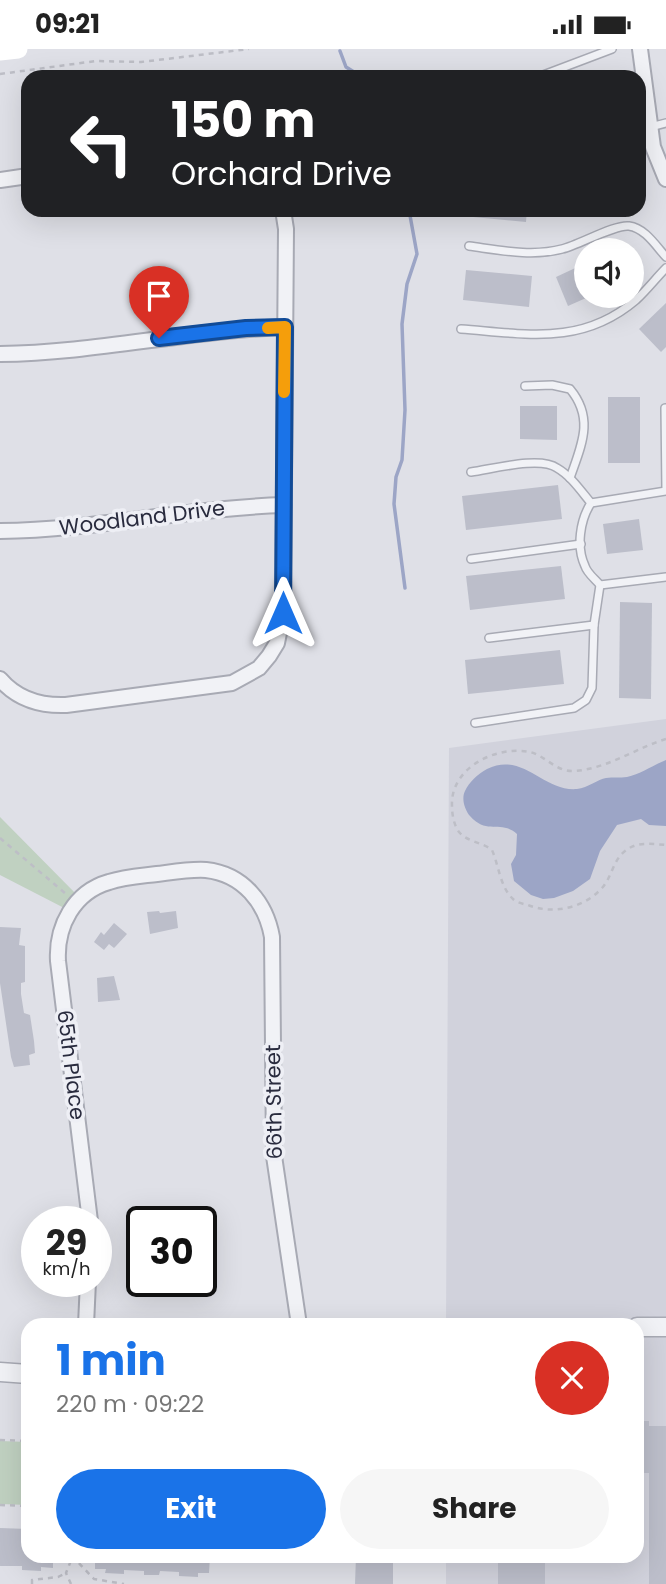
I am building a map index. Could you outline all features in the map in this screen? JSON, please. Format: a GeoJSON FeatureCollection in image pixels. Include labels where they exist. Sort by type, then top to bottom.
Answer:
{"type":"FeatureCollection","features":[{"type":"Feature","properties":{"kind":"main road"},"geometry":{"type":"LineString","coordinates":[[0,51],[19,49]]}},
{"type":"Feature","properties":{"kind":"street"},"geometry":{"type":"LineString","coordinates":[[640,49],[641,70]]}},
{"type":"Feature","properties":{"kind":"street"},"geometry":{"type":"LineString","coordinates":[[646,132],[666,179]]}},
{"type":"Feature","properties":{"kind":"street"},"geometry":{"type":"LineString","coordinates":[[0,180],[21,177]]}},
{"type":"Feature","properties":{"kind":"street"},"geometry":{"type":"LineString","coordinates":[[0,679],[29,701],[66,705],[225,685],[246,677],[261,665],[277,643],[282,627],[284,505],[284,217]]}},
{"type":"Feature","properties":{"kind":"street"},"geometry":{"type":"LineString","coordinates":[[0,354],[55,351],[234,329],[285,327]]}},
{"type":"Feature","properties":{"kind":"street","name":"Woodland Drive"},"geometry":{"type":"LineString","coordinates":[[0,531],[67,527],[242,506],[284,505]]}},
{"type":"Feature","properties":{"kind":"street","name":"66th Street"},"geometry":{"type":"LineString","coordinates":[[73,907],[93,889],[107,882],[189,870],[220,873],[244,886],[264,909],[272,937],[274,1156],[298,1318]]}},
{"type":"Feature","properties":{"kind":"street","name":"65th Place"},"geometry":{"type":"LineString","coordinates":[[73,907],[59,936],[58,961],[88,1206]]}},
{"type":"Feature","properties":{"kind":"street"},"geometry":{"type":"LineString","coordinates":[[86,1318],[88,1297]]}},
{"type":"Feature","properties":{"kind":"street"},"geometry":{"type":"LineString","coordinates":[[644,1327],[666,1327]]}},
{"type":"Feature","properties":{"kind":"street"},"geometry":{"type":"LineString","coordinates":[[0,1371],[21,1373]]}},
{"type":"Feature","properties":{"kind":"lane"},"geometry":{"type":"LineString","coordinates":[[556,70],[612,49]]}},
{"type":"Feature","properties":{"kind":"lane"},"geometry":{"type":"LineString","coordinates":[[646,128],[666,123]]}},
{"type":"Feature","properties":{"kind":"lane"},"geometry":{"type":"LineString","coordinates":[[469,246],[544,252],[564,249],[618,226],[629,226],[640,230],[666,257]]}},
{"type":"Feature","properties":{"kind":"lane"},"geometry":{"type":"LineString","coordinates":[[461,329],[551,336],[580,330],[610,318],[636,299],[666,268]]}},
{"type":"Feature","properties":{"kind":"lane"},"geometry":{"type":"LineString","coordinates":[[526,386],[552,385],[570,389],[584,410],[584,432],[570,478]]}},
{"type":"Feature","properties":{"kind":"lane"},"geometry":{"type":"LineString","coordinates":[[475,723],[574,708],[586,700],[592,688],[594,625],[600,585],[585,566],[581,544],[585,512],[591,503],[666,491],[665,408]]}},
{"type":"Feature","properties":{"kind":"lane"},"geometry":{"type":"LineString","coordinates":[[471,472],[545,462],[570,478],[591,503]]}},
{"type":"Feature","properties":{"kind":"lane"},"geometry":{"type":"LineString","coordinates":[[471,559],[581,544]]}},
{"type":"Feature","properties":{"kind":"lane"},"geometry":{"type":"LineString","coordinates":[[600,585],[666,577]]}},
{"type":"Feature","properties":{"kind":"lane"},"geometry":{"type":"LineString","coordinates":[[489,638],[594,625]]}},
{"type":"Feature","properties":{"kind":"path"},"geometry":{"type":"LineString","coordinates":[[30,70],[96,61],[141,62],[249,49]]}},
{"type":"Feature","properties":{"kind":"path"},"geometry":{"type":"LineString","coordinates":[[0,74],[21,71]]}},
{"type":"Feature","properties":{"kind":"path"},"geometry":{"type":"LineString","coordinates":[[666,739],[577,771],[556,767],[533,753],[505,753],[490,757],[465,771],[457,784],[452,802],[453,816],[461,835],[492,850],[503,884],[514,900],[534,908],[555,910],[574,907],[592,897],[604,886],[624,852],[644,843],[666,845]]}},
{"type":"Feature","properties":{"kind":"path"},"geometry":{"type":"LineString","coordinates":[[0,838],[73,907]]}},
{"type":"Feature","properties":{"kind":"path"},"geometry":{"type":"LineString","coordinates":[[0,1440],[21,1441]]}},
{"type":"Feature","properties":{"kind":"path"},"geometry":{"type":"LineString","coordinates":[[0,1505],[21,1506]]}},
{"type":"Feature","properties":{"kind":"path"},"geometry":{"type":"LineString","coordinates":[[70,1563],[66,1573],[71,1584]]}},
{"type":"Feature","properties":{"kind":"path"},"geometry":{"type":"LineString","coordinates":[[79,1563],[94,1579],[124,1584]]}},
{"type":"Feature","properties":{"kind":"path"},"geometry":{"type":"LineString","coordinates":[[32,1584],[32,1580],[58,1577],[66,1573]]}},
{"type":"Feature","properties":{"kind":"shaded area"},"geometry":{"type":"Polygon","coordinates":[[[666,719],[666,1584],[446,1584],[446,1563],[644,1563],[644,1318],[446,1318],[449,748],[666,719]]]}},
{"type":"Feature","properties":{"kind":"green space"},"geometry":{"type":"Polygon","coordinates":[[[0,817],[80,898],[70,911],[0,875],[0,817]]]}},
{"type":"Feature","properties":{"kind":"green space"},"geometry":{"type":"Polygon","coordinates":[[[0,1441],[21,1442],[21,1505],[0,1504],[0,1441]]]}},
{"type":"Feature","properties":{"kind":"water"},"geometry":{"type":"Polygon","coordinates":[[[666,760],[666,826],[649,825],[641,819],[617,825],[600,851],[590,879],[573,891],[554,898],[543,899],[531,895],[514,881],[511,864],[516,855],[517,834],[505,828],[488,827],[476,822],[468,814],[464,804],[463,797],[471,781],[487,769],[500,765],[522,768],[554,785],[577,789],[603,779],[632,776],[666,760]]]}},
{"type":"Feature","properties":{"kind":"building"},"geometry":{"type":"Polygon","coordinates":[[[473,217],[526,217],[526,222],[473,217]]]}},
{"type":"Feature","properties":{"kind":"building"},"geometry":{"type":"Polygon","coordinates":[[[574,269],[574,303],[568,306],[556,277],[574,269]]]}},
{"type":"Feature","properties":{"kind":"building"},"geometry":{"type":"Polygon","coordinates":[[[466,270],[532,276],[529,307],[463,300],[466,270]]]}},
{"type":"Feature","properties":{"kind":"building"},"geometry":{"type":"Polygon","coordinates":[[[666,303],[666,347],[661,352],[639,329],[666,303]]]}},
{"type":"Feature","properties":{"kind":"building"},"geometry":{"type":"Polygon","coordinates":[[[608,397],[640,397],[640,463],[608,463],[608,397]]]}},
{"type":"Feature","properties":{"kind":"building"},"geometry":{"type":"Polygon","coordinates":[[[520,406],[557,406],[557,440],[520,439],[520,406]]]}},
{"type":"Feature","properties":{"kind":"building"},"geometry":{"type":"Polygon","coordinates":[[[558,485],[562,519],[466,530],[462,496],[558,485]]]}},
{"type":"Feature","properties":{"kind":"building"},"geometry":{"type":"Polygon","coordinates":[[[639,519],[643,550],[607,554],[603,524],[639,519]]]}},
{"type":"Feature","properties":{"kind":"building"},"geometry":{"type":"Polygon","coordinates":[[[561,566],[565,599],[470,610],[466,576],[561,566]]]}},
{"type":"Feature","properties":{"kind":"building"},"geometry":{"type":"Polygon","coordinates":[[[620,602],[652,603],[651,699],[619,698],[620,602]]]}},
{"type":"Feature","properties":{"kind":"building"},"geometry":{"type":"Polygon","coordinates":[[[560,650],[564,684],[468,694],[465,660],[560,650]]]}},
{"type":"Feature","properties":{"kind":"building"},"geometry":{"type":"Polygon","coordinates":[[[176,911],[178,928],[150,934],[147,912],[176,911]]]}},
{"type":"Feature","properties":{"kind":"building"},"geometry":{"type":"Polygon","coordinates":[[[114,923],[127,934],[114,948],[109,944],[104,950],[94,942],[101,932],[104,935],[114,923]]]}},
{"type":"Feature","properties":{"kind":"building"},"geometry":{"type":"Polygon","coordinates":[[[0,927],[21,928],[19,945],[25,946],[25,982],[21,983],[21,994],[24,1013],[30,1015],[34,1041],[35,1053],[29,1055],[30,1065],[14,1067],[11,1057],[0,983],[0,927]]]}},
{"type":"Feature","properties":{"kind":"building"},"geometry":{"type":"Polygon","coordinates":[[[114,976],[120,1000],[98,1002],[97,978],[114,976]]]}},
{"type":"Feature","properties":{"kind":"building"},"geometry":{"type":"Polygon","coordinates":[[[644,1421],[649,1421],[649,1426],[666,1426],[666,1584],[649,1584],[649,1473],[644,1473],[644,1421]]]}},
{"type":"Feature","properties":{"kind":"building"},"geometry":{"type":"Polygon","coordinates":[[[0,1528],[21,1529],[21,1563],[53,1563],[53,1568],[41,1567],[41,1571],[22,1570],[22,1566],[0,1566],[0,1528]]]}},
{"type":"Feature","properties":{"kind":"building"},"geometry":{"type":"Polygon","coordinates":[[[95,1563],[210,1563],[209,1573],[198,1573],[198,1577],[179,1576],[179,1572],[160,1571],[159,1575],[144,1575],[144,1571],[124,1570],[124,1574],[105,1573],[106,1569],[95,1569],[95,1563]]]}},
{"type":"Feature","properties":{"kind":"building"},"geometry":{"type":"Polygon","coordinates":[[[356,1563],[393,1563],[393,1584],[355,1584],[356,1563]]]}},
{"type":"Feature","properties":{"kind":"building"},"geometry":{"type":"Polygon","coordinates":[[[498,1563],[545,1563],[545,1584],[498,1584],[498,1563]]]}},
{"type":"Feature","properties":{"kind":"waterway"},"geometry":{"type":"LineString","coordinates":[[340,51],[346,67],[351,70]]}},
{"type":"Feature","properties":{"kind":"waterway"},"geometry":{"type":"LineString","coordinates":[[405,588],[394,504],[396,477],[402,460],[405,410],[402,324],[407,284],[417,254],[410,217]]}},
{"type":"Feature","properties":{"kind":"slow traffic"},"geometry":{"type":"LineString","coordinates":[[268,328],[285,327],[284,392]]}},
{"type":"Feature","properties":{"kind":"route"},"geometry":{"type":"LineString","coordinates":[[159,338],[211,331],[285,327],[283,613]]}}]}
